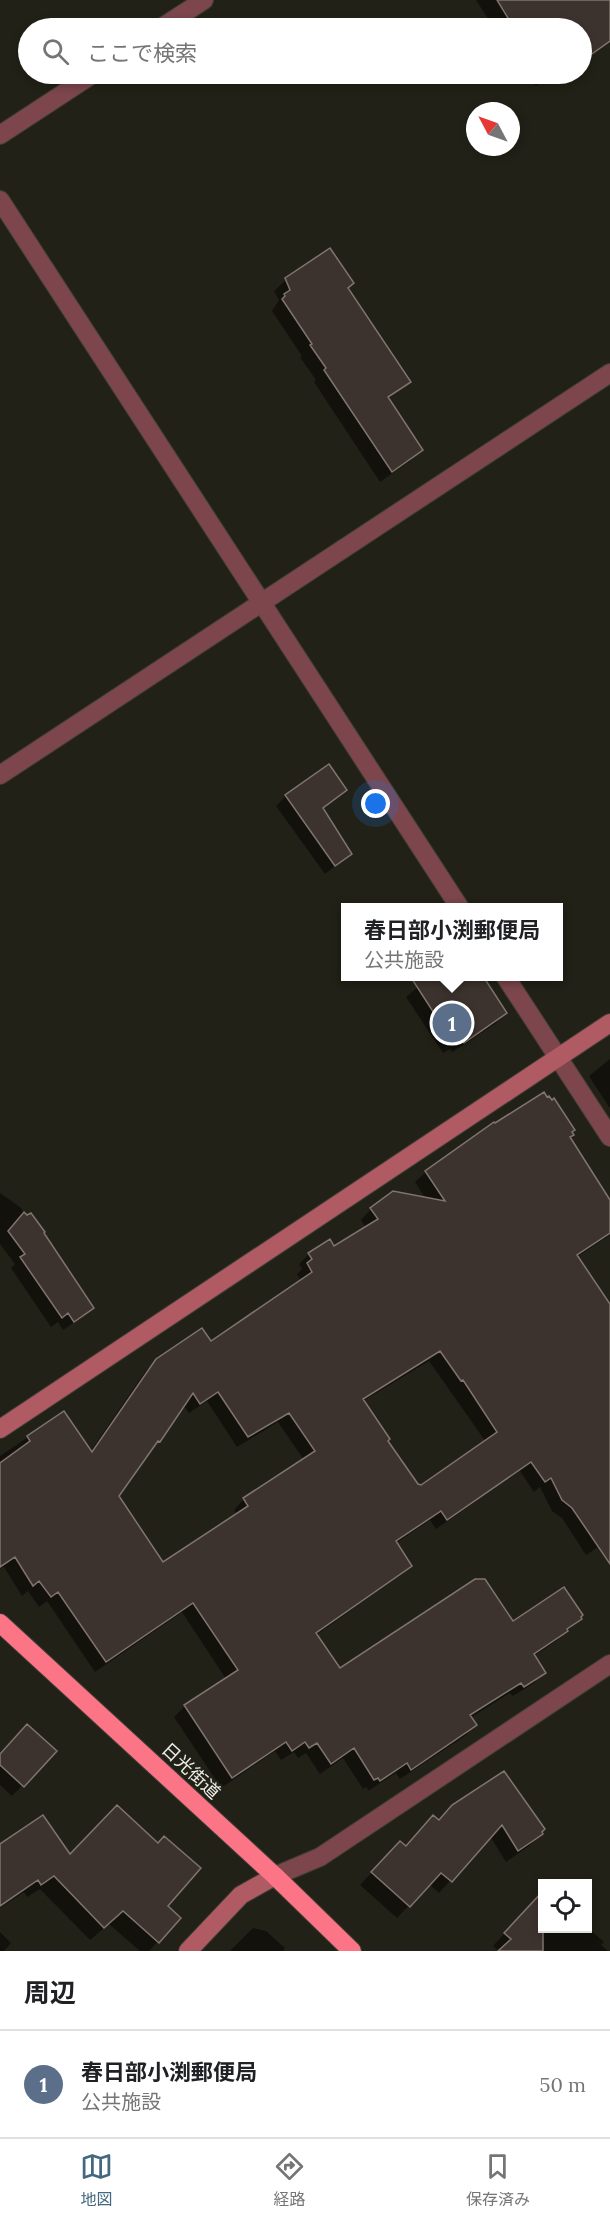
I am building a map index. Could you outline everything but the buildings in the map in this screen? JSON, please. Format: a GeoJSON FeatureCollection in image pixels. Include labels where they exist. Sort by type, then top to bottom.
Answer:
{"type":"FeatureCollection","features":[{"type":"Feature","properties":{"kind":"highway","name":"日光街道"},"geometry":{"type":"LineString","coordinates":[[0,1623],[275,1876],[352,1951]]}},
{"type":"Feature","properties":{"kind":"street"},"geometry":{"type":"LineString","coordinates":[[176,18],[204,0]]}},
{"type":"Feature","properties":{"kind":"street"},"geometry":{"type":"LineString","coordinates":[[0,135],[78,84]]}},
{"type":"Feature","properties":{"kind":"street"},"geometry":{"type":"LineString","coordinates":[[0,201],[457,903]]}},
{"type":"Feature","properties":{"kind":"street"},"geometry":{"type":"LineString","coordinates":[[0,775],[610,373]]}},
{"type":"Feature","properties":{"kind":"street"},"geometry":{"type":"LineString","coordinates":[[508,981],[610,1137]]}},
{"type":"Feature","properties":{"kind":"street"},"geometry":{"type":"LineString","coordinates":[[0,1430],[610,1023]]}},
{"type":"Feature","properties":{"kind":"street"},"geometry":{"type":"LineString","coordinates":[[188,1951],[241,1895],[275,1876],[320,1857],[610,1664]]}},
{"type":"Feature","properties":{"kind":"place","name":"春日部小渕郵便局"},"geometry":{"type":"Point","coordinates":[452,1023]}}]}
